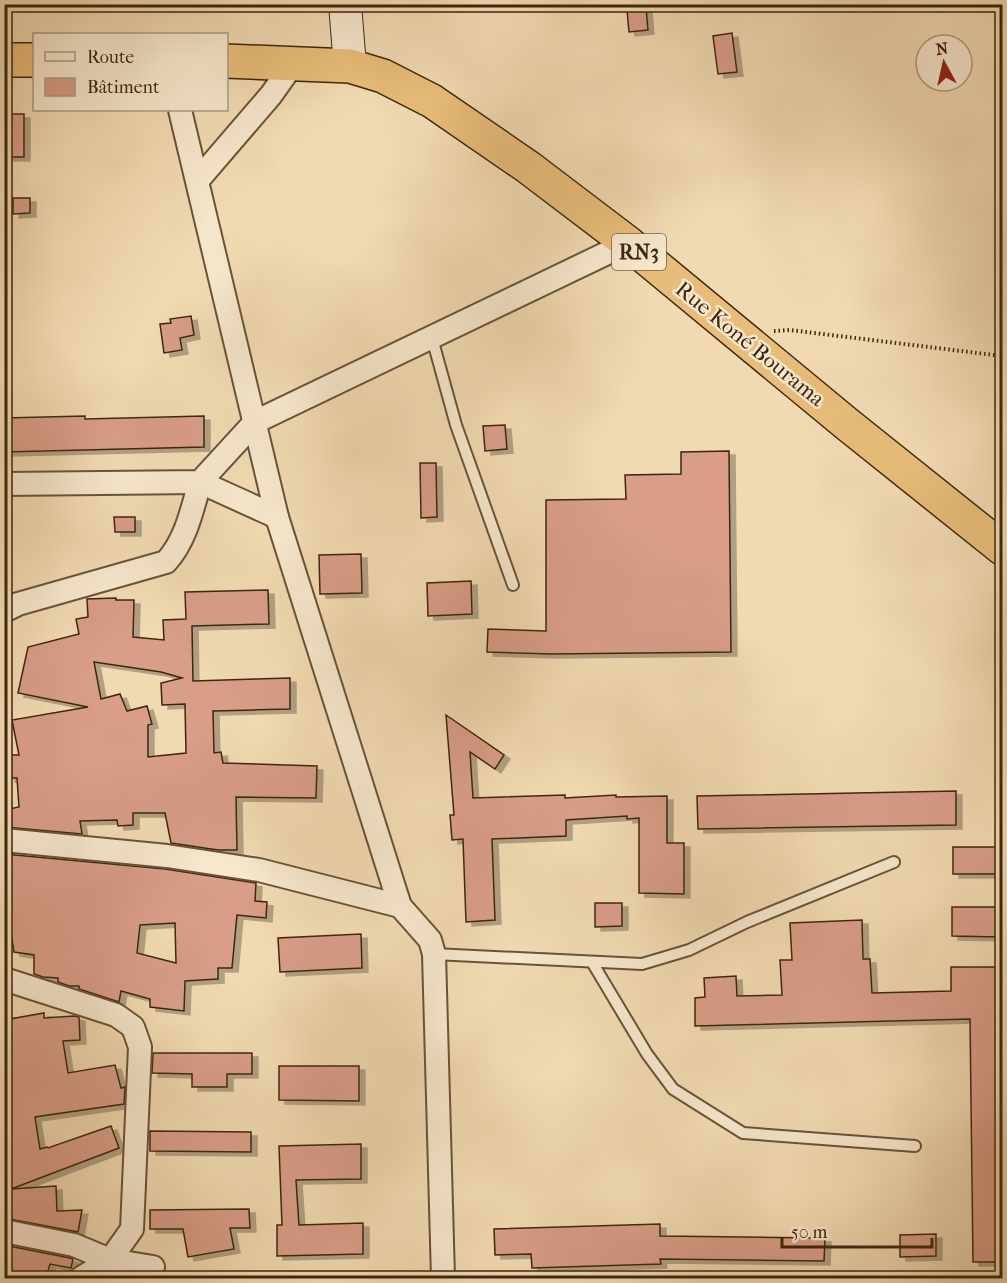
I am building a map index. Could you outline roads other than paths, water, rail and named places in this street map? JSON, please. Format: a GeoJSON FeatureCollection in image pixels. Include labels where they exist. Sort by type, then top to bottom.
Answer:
{"type":"FeatureCollection","features":[{"type":"Feature","properties":{"kind":"highway"},"geometry":{"type":"LineString","coordinates":[[4,60],[33,60]]}},
{"type":"Feature","properties":{"kind":"highway","name":"Rue Koné Bourama"},"geometry":{"type":"LineString","coordinates":[[228,61],[350,66],[383,76],[432,101],[528,167],[627,243],[1002,548]]}},
{"type":"Feature","properties":{"kind":"street"},"geometry":{"type":"LineString","coordinates":[[345,4],[350,66]]}},
{"type":"Feature","properties":{"kind":"street"},"geometry":{"type":"LineString","coordinates":[[198,180],[271,95],[293,64]]}},
{"type":"Feature","properties":{"kind":"street"},"geometry":{"type":"LineString","coordinates":[[180,111],[277,517],[400,906],[430,940],[434,954],[443,1278]]}},
{"type":"Feature","properties":{"kind":"street"},"geometry":{"type":"LineString","coordinates":[[4,611],[18,604],[166,562],[177,551],[182,540],[200,482],[255,422],[627,243]]}},
{"type":"Feature","properties":{"kind":"street"},"geometry":{"type":"LineString","coordinates":[[4,484],[200,482],[277,517]]}},
{"type":"Feature","properties":{"kind":"street"},"geometry":{"type":"LineString","coordinates":[[4,840],[167,856],[259,870],[400,906]]}},
{"type":"Feature","properties":{"kind":"street"},"geometry":{"type":"LineString","coordinates":[[4,979],[116,1016],[134,1027],[140,1047],[132,1229],[110,1260],[81,1278]]}},
{"type":"Feature","properties":{"kind":"street"},"geometry":{"type":"LineString","coordinates":[[4,1231],[74,1245],[110,1260],[153,1267]]}},
{"type":"Feature","properties":{"kind":"lane"},"geometry":{"type":"LineString","coordinates":[[432,338],[456,425],[513,585]]}},
{"type":"Feature","properties":{"kind":"lane"},"geometry":{"type":"LineString","coordinates":[[434,954],[642,964],[689,950],[747,922],[894,862]]}},
{"type":"Feature","properties":{"kind":"lane"},"geometry":{"type":"LineString","coordinates":[[591,962],[647,1054],[673,1089],[743,1133],[915,1146]]}}]}
